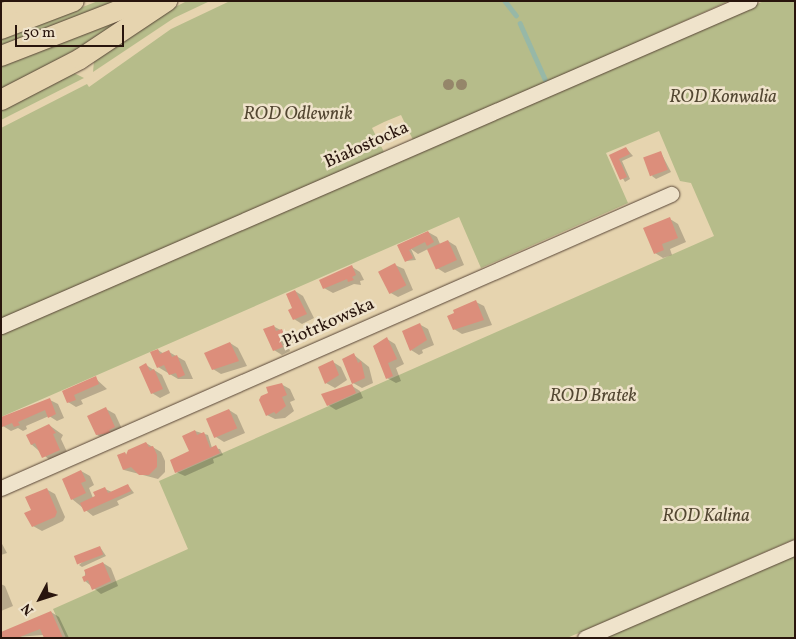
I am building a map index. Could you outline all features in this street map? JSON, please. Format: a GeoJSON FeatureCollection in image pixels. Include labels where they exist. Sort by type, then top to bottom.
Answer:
{"type":"FeatureCollection","features":[{"type":"Feature","properties":{"kind":"main road"},"geometry":{"type":"LineString","coordinates":[[1,12],[52,1]]}},
{"type":"Feature","properties":{"kind":"main road"},"geometry":{"type":"LineString","coordinates":[[1,29],[74,1]]}},
{"type":"Feature","properties":{"kind":"main road"},"geometry":{"type":"LineString","coordinates":[[1,56],[143,1]]}},
{"type":"Feature","properties":{"kind":"main road"},"geometry":{"type":"LineString","coordinates":[[1,100],[80,59],[167,1]]}},
{"type":"Feature","properties":{"kind":"street","name":"Białostocka"},"geometry":{"type":"LineString","coordinates":[[1,326],[749,1]]}},
{"type":"Feature","properties":{"kind":"street","name":"Piotrkowska"},"geometry":{"type":"LineString","coordinates":[[1,488],[671,194]]}},
{"type":"Feature","properties":{"kind":"street"},"geometry":{"type":"LineString","coordinates":[[584,638],[795,546]]}},
{"type":"Feature","properties":{"kind":"green space"},"geometry":{"type":"Polygon","coordinates":[[[98,1],[119,1],[1,47],[1,39],[98,1]]]}},
{"type":"Feature","properties":{"kind":"green space"},"geometry":{"type":"Polygon","coordinates":[[[187,1],[210,1],[174,18],[93,72],[94,61],[167,11],[187,1]]]}},
{"type":"Feature","properties":{"kind":"green space","name":"ROD Odlewnik"},"geometry":{"type":"Polygon","coordinates":[[[230,1],[729,1],[414,142],[401,115],[384,122],[372,128],[385,154],[1,319],[1,128],[87,84],[89,87],[171,29],[230,1]]]}},
{"type":"Feature","properties":{"kind":"green space"},"geometry":{"type":"Polygon","coordinates":[[[764,1],[795,1],[795,539],[567,638],[66,638],[53,609],[188,549],[159,481],[714,236],[691,183],[680,181],[659,131],[606,153],[628,203],[481,268],[459,217],[1,417],[1,333],[764,1]]]}},
{"type":"Feature","properties":{"kind":"green space"},"geometry":{"type":"Polygon","coordinates":[[[128,17],[77,49],[1,90],[1,66],[128,17]]]}},
{"type":"Feature","properties":{"kind":"green space"},"geometry":{"type":"Polygon","coordinates":[[[74,73],[84,78],[1,120],[1,108],[74,73]]]}},
{"type":"Feature","properties":{"kind":"green space"},"geometry":{"type":"Polygon","coordinates":[[[795,553],[795,638],[603,638],[795,553]]]}},
{"type":"Feature","properties":{"kind":"building"},"geometry":{"type":"Polygon","coordinates":[[[626,147],[630,154],[619,159],[627,177],[620,180],[609,155],[626,147]]]}},
{"type":"Feature","properties":{"kind":"building"},"geometry":{"type":"Polygon","coordinates":[[[661,151],[668,170],[650,176],[643,157],[661,151]]]}},
{"type":"Feature","properties":{"kind":"building"},"geometry":{"type":"Polygon","coordinates":[[[670,217],[678,238],[662,244],[664,250],[654,254],[643,228],[670,217]]]}},
{"type":"Feature","properties":{"kind":"building"},"geometry":{"type":"Polygon","coordinates":[[[428,231],[434,242],[427,246],[425,242],[409,250],[413,258],[405,262],[397,245],[428,231]]]}},
{"type":"Feature","properties":{"kind":"building"},"geometry":{"type":"Polygon","coordinates":[[[448,240],[457,260],[436,269],[427,249],[448,240]]]}},
{"type":"Feature","properties":{"kind":"building"},"geometry":{"type":"Polygon","coordinates":[[[395,263],[406,285],[389,294],[378,272],[395,263]]]}},
{"type":"Feature","properties":{"kind":"building"},"geometry":{"type":"Polygon","coordinates":[[[352,265],[356,275],[352,277],[354,280],[348,282],[347,279],[323,289],[319,280],[352,265]]]}},
{"type":"Feature","properties":{"kind":"building"},"geometry":{"type":"Polygon","coordinates":[[[295,290],[307,314],[293,320],[288,310],[292,308],[286,294],[295,290]]]}},
{"type":"Feature","properties":{"kind":"building"},"geometry":{"type":"Polygon","coordinates":[[[476,300],[484,320],[453,330],[447,316],[454,313],[453,310],[476,300]]]}},
{"type":"Feature","properties":{"kind":"building"},"geometry":{"type":"Polygon","coordinates":[[[420,323],[427,340],[410,351],[402,331],[420,323]]]}},
{"type":"Feature","properties":{"kind":"building"},"geometry":{"type":"Polygon","coordinates":[[[274,325],[276,331],[282,329],[285,338],[280,340],[283,347],[273,351],[263,329],[274,325]]]}},
{"type":"Feature","properties":{"kind":"building"},"geometry":{"type":"Polygon","coordinates":[[[387,337],[397,359],[388,363],[393,376],[386,379],[373,346],[387,337]]]}},
{"type":"Feature","properties":{"kind":"building"},"geometry":{"type":"Polygon","coordinates":[[[230,342],[239,361],[212,370],[204,353],[230,342]]]}},
{"type":"Feature","properties":{"kind":"building"},"geometry":{"type":"Polygon","coordinates":[[[158,349],[160,354],[169,350],[172,357],[177,355],[185,375],[178,378],[176,373],[169,375],[164,365],[157,368],[150,352],[158,349]]]}},
{"type":"Feature","properties":{"kind":"building"},"geometry":{"type":"Polygon","coordinates":[[[354,353],[358,363],[361,361],[365,378],[352,384],[342,359],[354,353]]]}},
{"type":"Feature","properties":{"kind":"building"},"geometry":{"type":"Polygon","coordinates":[[[333,360],[339,375],[325,384],[318,367],[333,360]]]}},
{"type":"Feature","properties":{"kind":"building"},"geometry":{"type":"Polygon","coordinates":[[[146,363],[150,371],[154,369],[163,389],[151,394],[139,367],[146,363]]]}},
{"type":"Feature","properties":{"kind":"building"},"geometry":{"type":"Polygon","coordinates":[[[96,376],[99,384],[74,395],[76,400],[67,403],[62,391],[96,376]]]}},
{"type":"Feature","properties":{"kind":"building"},"geometry":{"type":"Polygon","coordinates":[[[282,383],[287,395],[282,397],[286,406],[276,414],[274,412],[266,416],[259,400],[261,396],[268,393],[266,387],[282,383]]]}},
{"type":"Feature","properties":{"kind":"building"},"geometry":{"type":"Polygon","coordinates":[[[352,384],[356,393],[327,406],[321,394],[352,384]]]}},
{"type":"Feature","properties":{"kind":"building"},"geometry":{"type":"Polygon","coordinates":[[[50,398],[56,414],[48,418],[45,410],[18,422],[20,425],[14,427],[12,423],[2,427],[1,417],[50,398]]]}},
{"type":"Feature","properties":{"kind":"building"},"geometry":{"type":"Polygon","coordinates":[[[106,407],[115,427],[109,430],[111,433],[96,435],[87,416],[106,407]]]}},
{"type":"Feature","properties":{"kind":"building"},"geometry":{"type":"Polygon","coordinates":[[[229,409],[237,428],[214,438],[206,419],[229,409]]]}},
{"type":"Feature","properties":{"kind":"building"},"geometry":{"type":"Polygon","coordinates":[[[49,424],[56,433],[53,434],[60,450],[42,458],[35,443],[31,445],[26,435],[49,424]]]}},
{"type":"Feature","properties":{"kind":"building"},"geometry":{"type":"Polygon","coordinates":[[[195,430],[197,435],[204,432],[210,448],[216,445],[220,453],[175,473],[170,460],[189,451],[182,436],[195,430]]]}},
{"type":"Feature","properties":{"kind":"building"},"geometry":{"type":"Polygon","coordinates":[[[146,442],[149,447],[153,446],[157,455],[157,467],[149,475],[139,475],[131,467],[123,470],[117,455],[125,452],[126,455],[128,450],[146,442]]]}},
{"type":"Feature","properties":{"kind":"building"},"geometry":{"type":"Polygon","coordinates":[[[81,470],[86,481],[81,483],[86,493],[71,500],[62,479],[81,470]]]}},
{"type":"Feature","properties":{"kind":"building"},"geometry":{"type":"Polygon","coordinates":[[[128,484],[131,491],[84,512],[80,503],[95,496],[93,492],[105,487],[108,493],[128,484]]]}},
{"type":"Feature","properties":{"kind":"building"},"geometry":{"type":"Polygon","coordinates":[[[47,488],[57,512],[55,517],[32,527],[24,513],[31,510],[25,497],[47,488]]]}},
{"type":"Feature","properties":{"kind":"building"},"geometry":{"type":"Polygon","coordinates":[[[100,546],[103,554],[77,564],[74,556],[100,546]]]}},
{"type":"Feature","properties":{"kind":"building"},"geometry":{"type":"Polygon","coordinates":[[[103,562],[111,581],[92,590],[88,580],[84,582],[82,577],[86,575],[84,570],[103,562]]]}},
{"type":"Feature","properties":{"kind":"building"},"geometry":{"type":"Polygon","coordinates":[[[51,611],[63,638],[44,638],[40,629],[17,638],[1,638],[1,632],[51,611]]]}},
{"type":"Feature","properties":{"kind":"waterway"},"geometry":{"type":"LineString","coordinates":[[505,1],[516,15]]}},
{"type":"Feature","properties":{"kind":"waterway"},"geometry":{"type":"LineString","coordinates":[[520,23],[545,79]]}},
{"type":"Feature","properties":{"kind":"park label","name":"ROD Konwalia"},"geometry":{"type":"Point","coordinates":[723,98]}},
{"type":"Feature","properties":{"kind":"park label","name":"ROD Bratek"},"geometry":{"type":"Point","coordinates":[593,397]}},
{"type":"Feature","properties":{"kind":"park label","name":"ROD Kalina"},"geometry":{"type":"Point","coordinates":[706,517]}}]}
